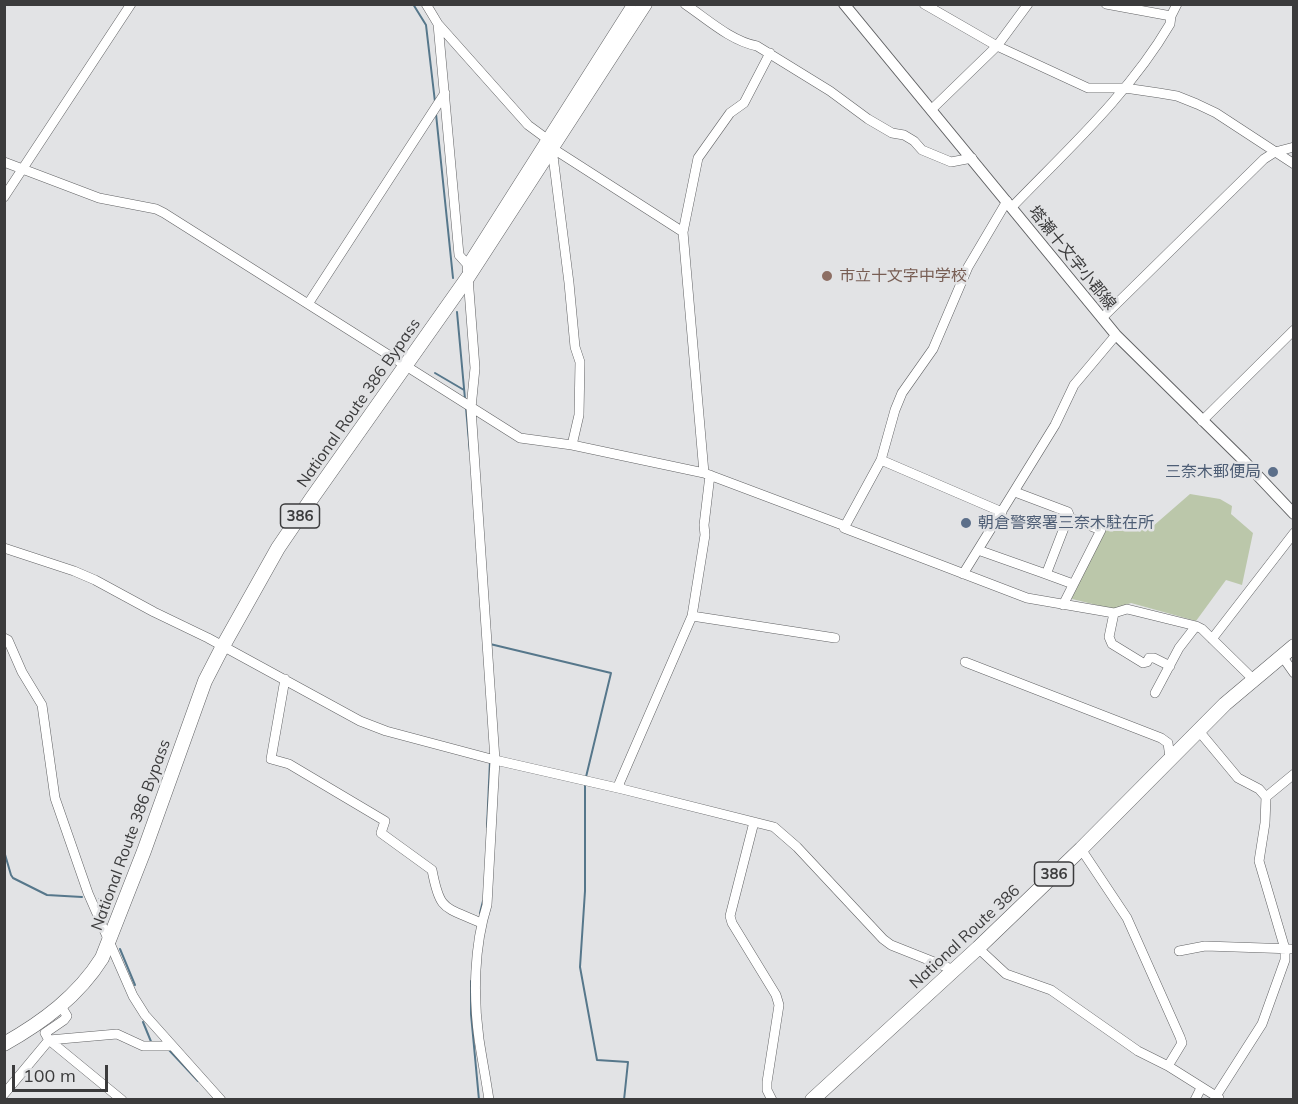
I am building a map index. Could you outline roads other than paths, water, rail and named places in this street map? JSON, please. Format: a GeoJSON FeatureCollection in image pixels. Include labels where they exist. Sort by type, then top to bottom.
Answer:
{"type":"FeatureCollection","features":[{"type":"Feature","properties":{"kind":"highway","name":"National Route 386 Bypass"},"geometry":{"type":"LineString","coordinates":[[4,1044],[32,1028],[61,1006],[93,972],[109,944],[205,681],[223,646],[279,548],[318,488],[405,367],[550,143],[645,4]]}},
{"type":"Feature","properties":{"kind":"highway","name":"National Route 386"},"geometry":{"type":"LineString","coordinates":[[812,1100],[978,948],[1081,849],[1198,730],[1293,646]]}},
{"type":"Feature","properties":{"kind":"main road","name":"塔瀬十文字小郡線"},"geometry":{"type":"LineString","coordinates":[[844,4],[1116,335],[1243,460],[1293,514]]}},
{"type":"Feature","properties":{"kind":"street"},"geometry":{"type":"LineString","coordinates":[[4,197],[131,4]]}},
{"type":"Feature","properties":{"kind":"street"},"geometry":{"type":"LineString","coordinates":[[426,4],[438,24],[528,125],[550,143],[683,232]]}},
{"type":"Feature","properties":{"kind":"street"},"geometry":{"type":"LineString","coordinates":[[572,445],[579,415],[580,362],[575,347],[569,283],[550,143],[632,4]]}},
{"type":"Feature","properties":{"kind":"street"},"geometry":{"type":"LineString","coordinates":[[685,4],[728,34],[770,53],[847,102],[868,119],[892,133],[904,135],[914,141],[922,150],[951,162],[972,158]]}},
{"type":"Feature","properties":{"kind":"street"},"geometry":{"type":"LineString","coordinates":[[924,4],[997,46],[1088,88],[1125,88],[1178,96],[1197,104],[1216,113],[1293,164]]}},
{"type":"Feature","properties":{"kind":"street"},"geometry":{"type":"LineString","coordinates":[[932,110],[997,46],[1028,4]]}},
{"type":"Feature","properties":{"kind":"street"},"geometry":{"type":"LineString","coordinates":[[1106,4],[1171,16]]}},
{"type":"Feature","properties":{"kind":"street"},"geometry":{"type":"LineString","coordinates":[[845,526],[881,460],[902,393],[933,349],[968,267],[1010,204],[1125,88],[1160,41],[1170,24],[1177,4]]}},
{"type":"Feature","properties":{"kind":"street"},"geometry":{"type":"LineString","coordinates":[[438,24],[459,255],[468,271],[475,368],[471,408],[495,760],[487,905],[481,923],[477,957],[476,1003],[479,1039],[489,1100]]}},
{"type":"Feature","properties":{"kind":"street"},"geometry":{"type":"LineString","coordinates":[[622,789],[619,784],[692,616],[705,535],[707,474],[683,232],[698,158],[730,112],[744,103],[770,53]]}},
{"type":"Feature","properties":{"kind":"street"},"geometry":{"type":"LineString","coordinates":[[309,302],[445,93]]}},
{"type":"Feature","properties":{"kind":"street"},"geometry":{"type":"LineString","coordinates":[[1102,318],[1264,159],[1275,152],[1293,147]]}},
{"type":"Feature","properties":{"kind":"street"},"geometry":{"type":"LineString","coordinates":[[4,162],[99,198],[156,209],[164,213],[309,302],[405,367],[520,438],[572,445],[707,474],[1027,598],[1114,613],[1127,609],[1196,626],[1253,679]]}},
{"type":"Feature","properties":{"kind":"street"},"geometry":{"type":"LineString","coordinates":[[1202,421],[1290,341],[1293,330]]}},
{"type":"Feature","properties":{"kind":"street"},"geometry":{"type":"LineString","coordinates":[[963,574],[1055,425],[1074,385],[1116,335]]}},
{"type":"Feature","properties":{"kind":"street"},"geometry":{"type":"LineString","coordinates":[[881,460],[1002,513]]}},
{"type":"Feature","properties":{"kind":"street"},"geometry":{"type":"LineString","coordinates":[[1015,492],[1068,512],[1047,572],[1043,573]]}},
{"type":"Feature","properties":{"kind":"street"},"geometry":{"type":"LineString","coordinates":[[1063,605],[1101,530],[1068,517]]}},
{"type":"Feature","properties":{"kind":"street"},"geometry":{"type":"LineString","coordinates":[[1212,639],[1293,533]]}},
{"type":"Feature","properties":{"kind":"street"},"geometry":{"type":"LineString","coordinates":[[4,548],[95,580],[375,727],[495,760],[774,827],[797,847],[883,939],[891,945],[954,970]]}},
{"type":"Feature","properties":{"kind":"street"},"geometry":{"type":"LineString","coordinates":[[978,550],[1073,584]]}},
{"type":"Feature","properties":{"kind":"street"},"geometry":{"type":"LineString","coordinates":[[1114,613],[1109,637],[1112,644],[1143,663],[1149,658],[1154,658],[1170,666]]}},
{"type":"Feature","properties":{"kind":"street"},"geometry":{"type":"LineString","coordinates":[[692,616],[835,638]]}},
{"type":"Feature","properties":{"kind":"street"},"geometry":{"type":"LineString","coordinates":[[1155,693],[1179,648],[1196,626]]}},
{"type":"Feature","properties":{"kind":"street"},"geometry":{"type":"LineString","coordinates":[[4,638],[8,640],[22,672],[42,705],[55,798],[88,892],[133,996],[145,1015],[171,1046],[221,1100]]}},
{"type":"Feature","properties":{"kind":"street"},"geometry":{"type":"LineString","coordinates":[[1282,656],[1293,673]]}},
{"type":"Feature","properties":{"kind":"street"},"geometry":{"type":"LineString","coordinates":[[965,662],[1161,738],[1168,743],[1170,758]]}},
{"type":"Feature","properties":{"kind":"street"},"geometry":{"type":"LineString","coordinates":[[285,679],[271,759],[289,764],[386,821],[381,833],[432,870],[437,895],[445,907],[481,923]]}},
{"type":"Feature","properties":{"kind":"street"},"geometry":{"type":"LineString","coordinates":[[978,948],[1006,974],[1051,990],[1138,1051],[1168,1066],[1219,1098],[1262,1024],[1289,949],[1259,861],[1265,823],[1266,797],[1259,789],[1238,778],[1198,730]]}},
{"type":"Feature","properties":{"kind":"street"},"geometry":{"type":"LineString","coordinates":[[1266,797],[1293,774]]}},
{"type":"Feature","properties":{"kind":"street"},"geometry":{"type":"LineString","coordinates":[[754,822],[730,916],[732,923],[776,994],[779,1005],[767,1082],[767,1090],[772,1100]]}},
{"type":"Feature","properties":{"kind":"street"},"geometry":{"type":"LineString","coordinates":[[1081,849],[1127,918],[1180,1037],[1182,1043],[1168,1066]]}},
{"type":"Feature","properties":{"kind":"street"},"geometry":{"type":"LineString","coordinates":[[1179,951],[1205,946],[1289,949]]}},
{"type":"Feature","properties":{"kind":"street"},"geometry":{"type":"LineString","coordinates":[[61,1006],[67,1016],[45,1033],[49,1040],[122,1100]]}},
{"type":"Feature","properties":{"kind":"street"},"geometry":{"type":"LineString","coordinates":[[4,1094],[49,1040],[117,1034],[143,1046],[171,1046]]}},
{"type":"Feature","properties":{"kind":"street"},"geometry":{"type":"LineString","coordinates":[[1194,1100],[1201,1088]]}},
{"type":"Feature","properties":{"kind":"waterway"},"geometry":{"type":"LineString","coordinates":[[413,4],[426,25],[435,102]]}},
{"type":"Feature","properties":{"kind":"waterway"},"geometry":{"type":"LineString","coordinates":[[436,114],[453,278]]}},
{"type":"Feature","properties":{"kind":"waterway"},"geometry":{"type":"LineString","coordinates":[[457,312],[465,399]]}},
{"type":"Feature","properties":{"kind":"waterway"},"geometry":{"type":"LineString","coordinates":[[435,373],[464,390]]}},
{"type":"Feature","properties":{"kind":"waterway"},"geometry":{"type":"LineString","coordinates":[[466,408],[470,453]]}},
{"type":"Feature","properties":{"kind":"waterway"},"geometry":{"type":"LineString","coordinates":[[490,644],[611,673],[586,777]]}},
{"type":"Feature","properties":{"kind":"waterway"},"geometry":{"type":"LineString","coordinates":[[487,827],[490,761]]}},
{"type":"Feature","properties":{"kind":"waterway"},"geometry":{"type":"LineString","coordinates":[[585,783],[585,891],[580,967],[597,1060],[628,1062],[624,1100]]}},
{"type":"Feature","properties":{"kind":"waterway"},"geometry":{"type":"LineString","coordinates":[[4,851],[13,878],[47,895],[82,897]]}},
{"type":"Feature","properties":{"kind":"waterway"},"geometry":{"type":"LineString","coordinates":[[99,899],[105,913]]}},
{"type":"Feature","properties":{"kind":"waterway"},"geometry":{"type":"LineString","coordinates":[[480,913],[483,901]]}},
{"type":"Feature","properties":{"kind":"waterway"},"geometry":{"type":"LineString","coordinates":[[120,949],[135,985]]}},
{"type":"Feature","properties":{"kind":"waterway"},"geometry":{"type":"LineString","coordinates":[[471,981],[471,1014],[479,1100]]}},
{"type":"Feature","properties":{"kind":"waterway"},"geometry":{"type":"LineString","coordinates":[[143,1022],[152,1044]]}},
{"type":"Feature","properties":{"kind":"waterway"},"geometry":{"type":"LineString","coordinates":[[169,1050],[198,1081]]}},
{"type":"Feature","properties":{"kind":"place","name":"市立十文字中学校"},"geometry":{"type":"Point","coordinates":[827,276]}},
{"type":"Feature","properties":{"kind":"place","name":"三奈木郵便局"},"geometry":{"type":"Point","coordinates":[1273,472]}},
{"type":"Feature","properties":{"kind":"place","name":"朝倉警察署三奈木駐在所"},"geometry":{"type":"Point","coordinates":[966,523]}}]}
